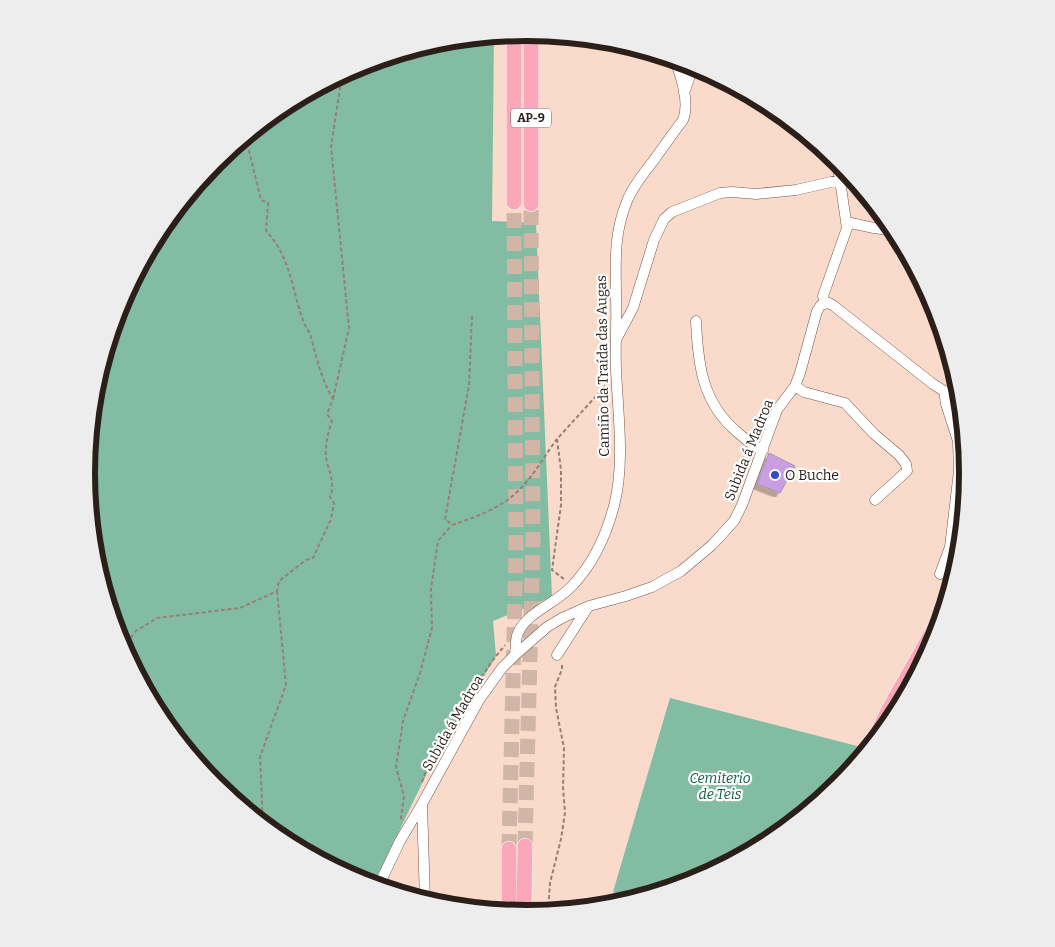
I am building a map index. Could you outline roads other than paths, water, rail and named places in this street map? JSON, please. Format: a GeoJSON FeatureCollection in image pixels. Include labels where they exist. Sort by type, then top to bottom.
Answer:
{"type":"FeatureCollection","features":[{"type":"Feature","properties":{"kind":"highway","name":"AP-9"},"geometry":{"type":"LineString","coordinates":[[514,41],[514,202]]}},
{"type":"Feature","properties":{"kind":"highway","name":"AP-9"},"geometry":{"type":"LineString","coordinates":[[531,41],[531,204]]}},
{"type":"Feature","properties":{"kind":"highway"},"geometry":{"type":"LineString","coordinates":[[886,715],[920,654]]}},
{"type":"Feature","properties":{"kind":"highway"},"geometry":{"type":"LineString","coordinates":[[524,906],[525,846]]}},
{"type":"Feature","properties":{"kind":"highway"},"geometry":{"type":"LineString","coordinates":[[508,905],[509,849]]}},
{"type":"Feature","properties":{"kind":"street","name":"Camiño da Traída das Augas"},"geometry":{"type":"LineString","coordinates":[[515,655],[518,633],[522,626],[527,620],[565,594],[596,554],[605,534],[617,494],[619,469],[616,374],[616,237],[627,200],[683,120],[686,107],[677,68]]}},
{"type":"Feature","properties":{"kind":"street"},"geometry":{"type":"LineString","coordinates":[[684,94],[691,73]]}},
{"type":"Feature","properties":{"kind":"street"},"geometry":{"type":"LineString","coordinates":[[839,174],[847,228],[823,296],[825,304],[834,306],[944,391],[952,392]]}},
{"type":"Feature","properties":{"kind":"street"},"geometry":{"type":"LineString","coordinates":[[616,341],[633,308],[654,240],[664,219],[672,212],[720,193],[756,194],[796,190],[840,180]]}},
{"type":"Feature","properties":{"kind":"street"},"geometry":{"type":"LineString","coordinates":[[846,222],[884,229]]}},
{"type":"Feature","properties":{"kind":"street","name":"Subida á Madroa"},"geometry":{"type":"LineString","coordinates":[[381,880],[400,841],[479,700],[515,655],[547,627],[562,618],[589,606],[652,587],[681,571],[712,545],[734,521],[742,505],[777,410],[795,386],[817,311],[821,305],[825,304]]}},
{"type":"Feature","properties":{"kind":"street"},"geometry":{"type":"LineString","coordinates":[[696,321],[700,370],[714,408],[725,422],[745,440],[763,450]]}},
{"type":"Feature","properties":{"kind":"street"},"geometry":{"type":"LineString","coordinates":[[795,386],[804,392],[845,403],[906,464],[907,472],[875,500]]}},
{"type":"Feature","properties":{"kind":"street"},"geometry":{"type":"LineString","coordinates":[[940,574],[950,547],[959,471],[958,441],[946,404],[944,391]]}},
{"type":"Feature","properties":{"kind":"street"},"geometry":{"type":"LineString","coordinates":[[557,655],[589,606]]}},
{"type":"Feature","properties":{"kind":"street"},"geometry":{"type":"LineString","coordinates":[[422,804],[425,893]]}},
{"type":"Feature","properties":{"kind":"tunnel"},"geometry":{"type":"LineString","coordinates":[[509,849],[516,548],[514,202]]}},
{"type":"Feature","properties":{"kind":"tunnel"},"geometry":{"type":"LineString","coordinates":[[525,846],[533,539],[531,204]]}},
{"type":"Feature","properties":{"kind":"place","name":"O Buche"},"geometry":{"type":"Point","coordinates":[775,475]}},
{"type":"Feature","properties":{"kind":"park label","name":"Cemiterio de Teis"},"geometry":{"type":"Point","coordinates":[720,786]}}]}
